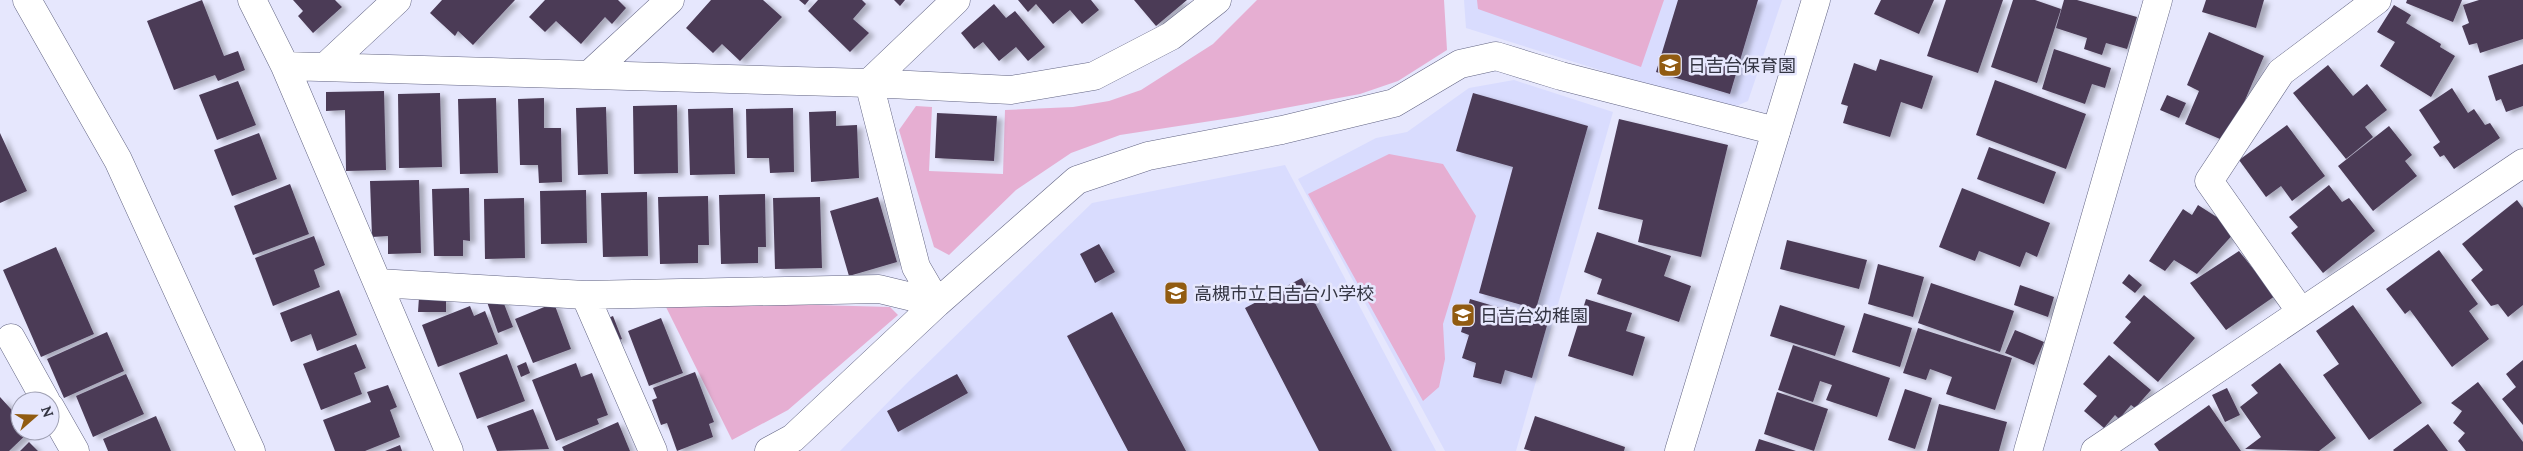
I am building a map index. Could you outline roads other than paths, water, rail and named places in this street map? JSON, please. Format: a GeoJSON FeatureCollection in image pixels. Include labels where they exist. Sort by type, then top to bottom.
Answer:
{"type":"FeatureCollection","features":[{"type":"Feature","properties":{"kind":"street"},"geometry":{"type":"LineString","coordinates":[[27,0],[118,160],[251,451]]}},
{"type":"Feature","properties":{"kind":"street"},"geometry":{"type":"LineString","coordinates":[[252,0],[285,66],[449,451]]}},
{"type":"Feature","properties":{"kind":"street"},"geometry":{"type":"LineString","coordinates":[[325,67],[397,0]]}},
{"type":"Feature","properties":{"kind":"street"},"geometry":{"type":"LineString","coordinates":[[588,75],[670,0]]}},
{"type":"Feature","properties":{"kind":"street"},"geometry":{"type":"LineString","coordinates":[[869,83],[956,0]]}},
{"type":"Feature","properties":{"kind":"street"},"geometry":{"type":"LineString","coordinates":[[285,66],[869,83],[1011,90],[1094,76],[1171,36],[1217,0]]}},
{"type":"Feature","properties":{"kind":"street"},"geometry":{"type":"LineString","coordinates":[[1679,451],[1816,0]]}},
{"type":"Feature","properties":{"kind":"street"},"geometry":{"type":"LineString","coordinates":[[2028,451],[2158,0]]}},
{"type":"Feature","properties":{"kind":"street"},"geometry":{"type":"LineString","coordinates":[[2301,312],[2209,181],[2281,72],[2377,0]]}},
{"type":"Feature","properties":{"kind":"street"},"geometry":{"type":"LineString","coordinates":[[769,451],[793,438],[937,303],[1077,180],[1148,156],[1282,130],[1394,103],[1460,64],[1496,56],[1561,76],[1776,131]]}},
{"type":"Feature","properties":{"kind":"street"},"geometry":{"type":"LineString","coordinates":[[869,83],[916,267],[937,303]]}},
{"type":"Feature","properties":{"kind":"street"},"geometry":{"type":"LineString","coordinates":[[2095,451],[2523,162]]}},
{"type":"Feature","properties":{"kind":"street"},"geometry":{"type":"LineString","coordinates":[[378,284],[585,295],[879,289],[937,303]]}},
{"type":"Feature","properties":{"kind":"street"},"geometry":{"type":"LineString","coordinates":[[585,295],[653,451]]}},
{"type":"Feature","properties":{"kind":"street"},"geometry":{"type":"LineString","coordinates":[[4,335],[40,391]]}},
{"type":"Feature","properties":{"kind":"street"},"geometry":{"type":"LineString","coordinates":[[60,425],[75,451]]}},
{"type":"Feature","properties":{"kind":"place","name":"日吉台保育園"},"geometry":{"type":"Point","coordinates":[1670,65]}},
{"type":"Feature","properties":{"kind":"place","name":"高槻市立日吉台小学校"},"geometry":{"type":"Point","coordinates":[1176,293]}},
{"type":"Feature","properties":{"kind":"place","name":"日吉台幼稚園"},"geometry":{"type":"Point","coordinates":[1463,315]}}]}
